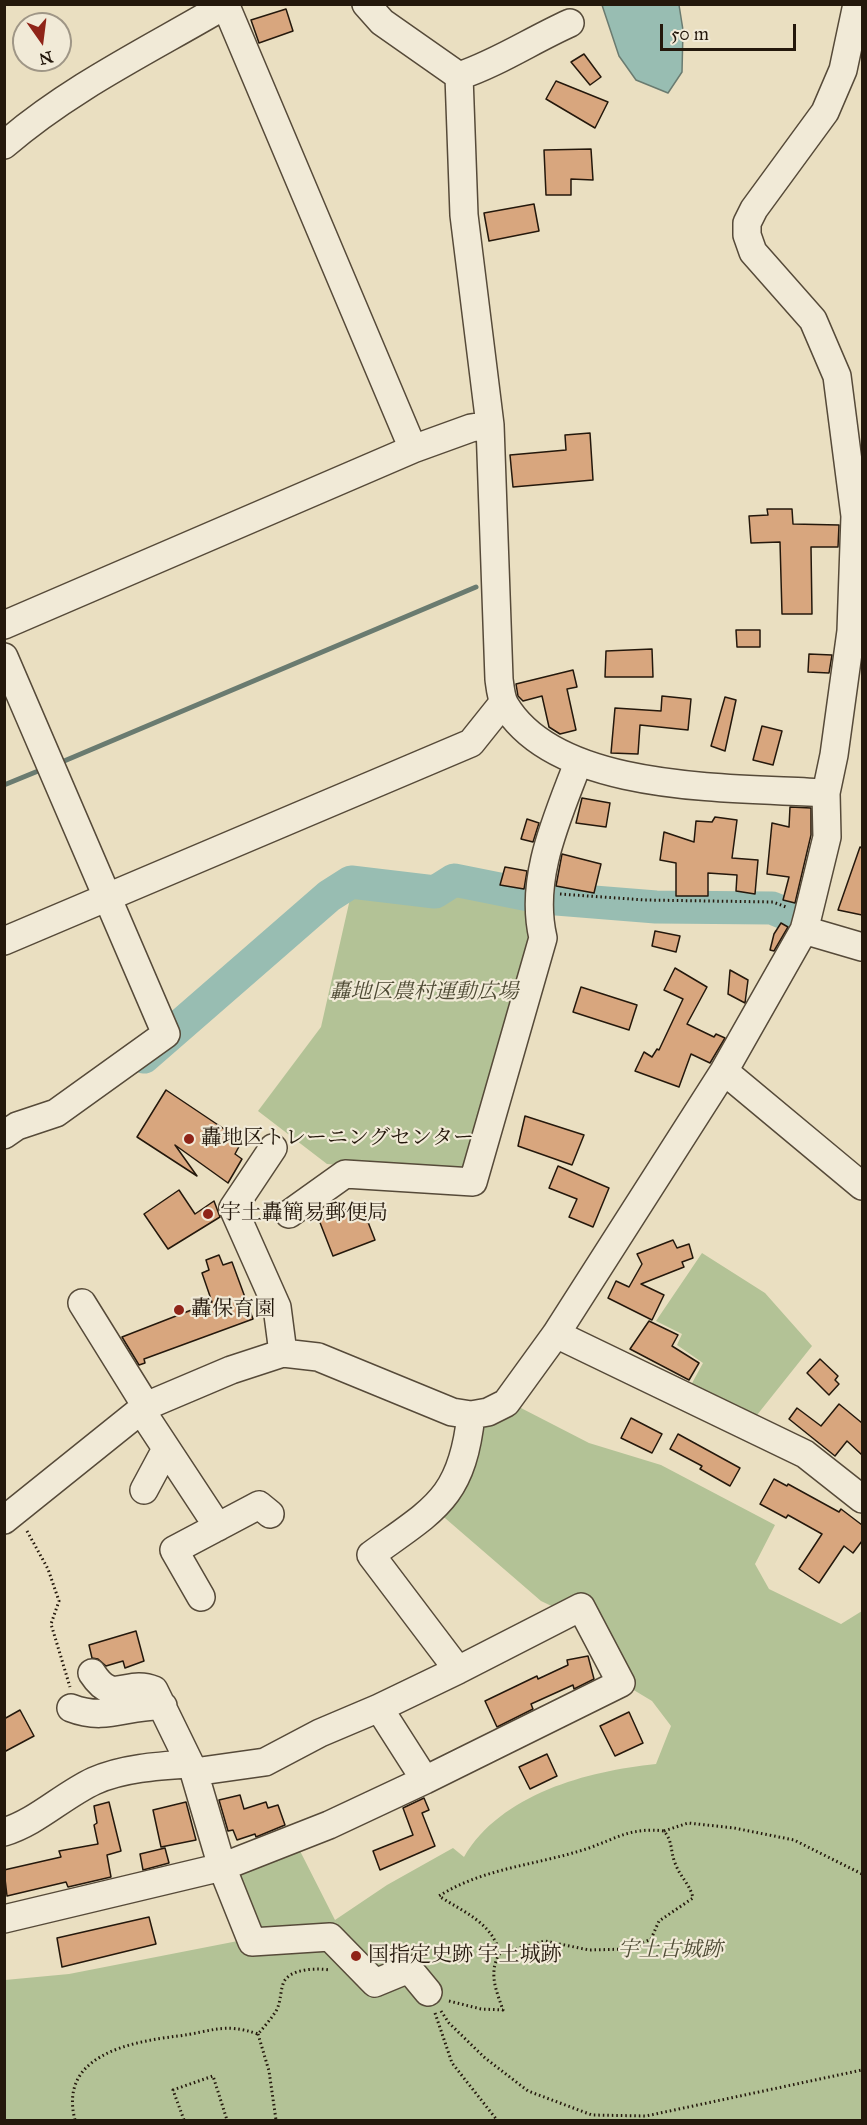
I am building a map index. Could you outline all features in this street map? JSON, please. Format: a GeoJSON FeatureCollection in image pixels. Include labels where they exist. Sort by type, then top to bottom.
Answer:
{"type":"FeatureCollection","features":[{"type":"Feature","properties":{"kind":"street"},"geometry":{"type":"LineString","coordinates":[[366,4],[382,22],[459,76]]}},
{"type":"Feature","properties":{"kind":"street"},"geometry":{"type":"LineString","coordinates":[[10,1516],[143,1408],[231,1370],[283,1353],[302,1353],[318,1357],[452,1412],[471,1415],[488,1412],[506,1403],[556,1334],[724,1071],[806,922],[827,837],[826,793],[834,755],[851,632],[859,512],[837,376],[813,320],[753,252],[747,235],[747,223],[754,209],[825,112],[843,70],[857,4]]}},
{"type":"Feature","properties":{"kind":"street"},"geometry":{"type":"LineString","coordinates":[[4,145],[39,115],[128,60],[226,5],[413,449]]}},
{"type":"Feature","properties":{"kind":"street"},"geometry":{"type":"LineString","coordinates":[[459,76],[492,65],[525,43],[570,23]]}},
{"type":"Feature","properties":{"kind":"street"},"geometry":{"type":"LineString","coordinates":[[459,76],[464,215],[490,425],[499,679],[503,703],[523,729],[578,763],[618,775],[703,785],[826,793]]}},
{"type":"Feature","properties":{"kind":"street"},"geometry":{"type":"LineString","coordinates":[[4,625],[413,449],[471,428],[490,425]]}},
{"type":"Feature","properties":{"kind":"street"},"geometry":{"type":"LineString","coordinates":[[4,657],[166,1034],[56,1113],[16,1126],[4,1135]]}},
{"type":"Feature","properties":{"kind":"street"},"geometry":{"type":"LineString","coordinates":[[4,941],[471,743],[503,703]]}},
{"type":"Feature","properties":{"kind":"street"},"geometry":{"type":"LineString","coordinates":[[289,1214],[345,1174],[473,1182],[543,938],[538,914],[539,893],[549,841],[578,763]]}},
{"type":"Feature","properties":{"kind":"street"},"geometry":{"type":"LineString","coordinates":[[806,922],[862,947]]}},
{"type":"Feature","properties":{"kind":"street"},"geometry":{"type":"LineString","coordinates":[[724,1071],[862,1186]]}},
{"type":"Feature","properties":{"kind":"street"},"geometry":{"type":"LineString","coordinates":[[273,1148],[233,1208],[277,1307],[283,1353]]}},
{"type":"Feature","properties":{"kind":"street"},"geometry":{"type":"LineString","coordinates":[[82,1303],[166,1449],[218,1527]]}},
{"type":"Feature","properties":{"kind":"street"},"geometry":{"type":"LineString","coordinates":[[556,1334],[805,1454],[862,1499]]}},
{"type":"Feature","properties":{"kind":"street"},"geometry":{"type":"LineString","coordinates":[[458,1670],[371,1555],[435,1507],[457,1480],[467,1451],[471,1415]]}},
{"type":"Feature","properties":{"kind":"street"},"geometry":{"type":"LineString","coordinates":[[144,1490],[166,1449]]}},
{"type":"Feature","properties":{"kind":"street"},"geometry":{"type":"LineString","coordinates":[[201,1597],[174,1550],[259,1504],[270,1514]]}},
{"type":"Feature","properties":{"kind":"street"},"geometry":{"type":"LineString","coordinates":[[4,1832],[20,1827],[94,1781],[123,1773],[265,1762],[320,1733],[458,1670],[581,1607],[621,1683],[329,1825],[222,1867],[4,1919]]}},
{"type":"Feature","properties":{"kind":"street"},"geometry":{"type":"LineString","coordinates":[[163,1706],[145,1705],[106,1714],[89,1715],[78,1689],[101,1686],[114,1691],[143,1686],[154,1690],[163,1706],[192,1768],[222,1867],[252,1942],[330,1937],[375,1983],[410,1969],[428,1992]]}},
{"type":"Feature","properties":{"kind":"street"},"geometry":{"type":"LineString","coordinates":[[379,1708],[424,1780]]}},
{"type":"Feature","properties":{"kind":"path"},"geometry":{"type":"LineString","coordinates":[[539,893],[645,900],[773,902],[806,922]]}},
{"type":"Feature","properties":{"kind":"path"},"geometry":{"type":"LineString","coordinates":[[10,1516],[48,1569],[59,1601],[51,1624],[78,1689]]}},
{"type":"Feature","properties":{"kind":"path"},"geometry":{"type":"LineString","coordinates":[[500,1953],[496,1938],[482,1921],[440,1896],[459,1883],[589,1848],[616,1836],[644,1828],[664,1831],[688,1823],[734,1828],[794,1840],[862,1874]]}},
{"type":"Feature","properties":{"kind":"path"},"geometry":{"type":"LineString","coordinates":[[428,1992],[453,2003],[503,2010],[494,1986],[492,1965],[500,1953],[545,1941],[589,1950],[629,1949],[651,1939],[659,1921],[693,1898],[691,1888],[674,1862],[672,1840],[664,1831]]}},
{"type":"Feature","properties":{"kind":"path"},"geometry":{"type":"LineString","coordinates":[[258,2034],[275,2013],[282,1996],[283,1982],[290,1975],[307,1970],[337,1972]]}},
{"type":"Feature","properties":{"kind":"path"},"geometry":{"type":"LineString","coordinates":[[428,1992],[449,2023],[485,2058],[528,2091],[592,2115],[646,2115],[862,2070]]}},
{"type":"Feature","properties":{"kind":"path"},"geometry":{"type":"LineString","coordinates":[[428,1992],[452,2063],[497,2121]]}},
{"type":"Feature","properties":{"kind":"path"},"geometry":{"type":"LineString","coordinates":[[75,2121],[73,2088],[82,2073],[100,2057],[130,2044],[209,2028],[239,2027],[258,2034]]}},
{"type":"Feature","properties":{"kind":"path"},"geometry":{"type":"LineString","coordinates":[[258,2034],[270,2071],[276,2121]]}},
{"type":"Feature","properties":{"kind":"path"},"geometry":{"type":"LineString","coordinates":[[184,2121],[173,2090],[213,2076],[227,2121]]}},
{"type":"Feature","properties":{"kind":"green space","name":"轟地区農村運動広場"},"geometry":{"type":"Polygon","coordinates":[[[453,886],[534,901],[539,936],[469,1176],[327,1164],[258,1111],[321,1027],[352,890],[448,899],[453,886]]]}},
{"type":"Feature","properties":{"kind":"green space"},"geometry":{"type":"Polygon","coordinates":[[[702,1253],[765,1293],[812,1346],[757,1415],[691,1385],[703,1363],[677,1345],[682,1334],[656,1321],[702,1253]]]}},
{"type":"Feature","properties":{"kind":"green space","name":"宇土古城跡"},"geometry":{"type":"Polygon","coordinates":[[[519,1407],[589,1443],[661,1465],[775,1525],[755,1564],[769,1589],[841,1624],[862,1611],[862,2120],[5,2120],[5,1980],[69,1974],[243,1940],[222,1873],[297,1845],[335,1920],[387,1885],[453,1848],[464,1857],[480,1835],[500,1817],[523,1802],[575,1780],[629,1767],[656,1764],[671,1726],[652,1701],[627,1686],[584,1601],[562,1611],[541,1601],[438,1512],[477,1423],[519,1407]]]}},
{"type":"Feature","properties":{"kind":"water"},"geometry":{"type":"Polygon","coordinates":[[[602,5],[679,5],[683,30],[682,72],[668,93],[636,80],[619,56],[602,5]]]}},
{"type":"Feature","properties":{"kind":"building"},"geometry":{"type":"Polygon","coordinates":[[[286,9],[293,31],[259,43],[251,20],[286,9]]]}},
{"type":"Feature","properties":{"kind":"building"},"geometry":{"type":"Polygon","coordinates":[[[584,54],[601,77],[590,85],[571,62],[584,54]]]}},
{"type":"Feature","properties":{"kind":"building"},"geometry":{"type":"Polygon","coordinates":[[[556,81],[608,102],[595,128],[546,99],[556,81]]]}},
{"type":"Feature","properties":{"kind":"building"},"geometry":{"type":"Polygon","coordinates":[[[591,149],[593,180],[571,179],[571,195],[546,195],[544,150],[591,149]]]}},
{"type":"Feature","properties":{"kind":"building"},"geometry":{"type":"Polygon","coordinates":[[[534,204],[539,231],[489,241],[484,213],[534,204]]]}},
{"type":"Feature","properties":{"kind":"building"},"geometry":{"type":"Polygon","coordinates":[[[590,433],[593,480],[513,487],[510,455],[566,450],[565,435],[590,433]]]}},
{"type":"Feature","properties":{"kind":"building"},"geometry":{"type":"Polygon","coordinates":[[[767,509],[792,509],[793,524],[839,525],[838,547],[811,547],[812,614],[782,614],[780,542],[751,543],[749,516],[768,515],[767,509]]]}},
{"type":"Feature","properties":{"kind":"building"},"geometry":{"type":"Polygon","coordinates":[[[736,630],[760,630],[760,647],[737,647],[736,630]]]}},
{"type":"Feature","properties":{"kind":"building"},"geometry":{"type":"Polygon","coordinates":[[[652,649],[653,677],[605,677],[606,651],[652,649]]]}},
{"type":"Feature","properties":{"kind":"building"},"geometry":{"type":"Polygon","coordinates":[[[809,654],[832,655],[829,673],[808,672],[809,654]]]}},
{"type":"Feature","properties":{"kind":"building"},"geometry":{"type":"Polygon","coordinates":[[[573,670],[577,687],[567,689],[576,730],[560,734],[549,727],[542,696],[523,701],[518,696],[516,684],[573,670]]]}},
{"type":"Feature","properties":{"kind":"building"},"geometry":{"type":"Polygon","coordinates":[[[662,696],[691,699],[688,730],[640,725],[638,754],[611,753],[615,708],[661,711],[662,696]]]}},
{"type":"Feature","properties":{"kind":"building"},"geometry":{"type":"Polygon","coordinates":[[[725,697],[736,700],[725,751],[711,746],[725,697]]]}},
{"type":"Feature","properties":{"kind":"building"},"geometry":{"type":"Polygon","coordinates":[[[762,726],[782,731],[773,765],[753,760],[762,726]]]}},
{"type":"Feature","properties":{"kind":"building"},"geometry":{"type":"Polygon","coordinates":[[[582,798],[610,803],[606,827],[576,823],[582,798]]]}},
{"type":"Feature","properties":{"kind":"building"},"geometry":{"type":"Polygon","coordinates":[[[790,807],[811,808],[811,835],[795,903],[783,900],[789,877],[767,874],[772,823],[789,827],[790,807]]]}},
{"type":"Feature","properties":{"kind":"building"},"geometry":{"type":"Polygon","coordinates":[[[715,817],[737,820],[732,858],[758,860],[755,894],[736,891],[737,875],[708,873],[708,896],[676,896],[676,863],[660,860],[664,832],[694,842],[696,821],[712,822],[715,817]]]}},
{"type":"Feature","properties":{"kind":"building"},"geometry":{"type":"Polygon","coordinates":[[[527,819],[539,823],[533,842],[521,839],[527,819]]]}},
{"type":"Feature","properties":{"kind":"building"},"geometry":{"type":"Polygon","coordinates":[[[860,847],[862,848],[862,915],[838,910],[860,847]]]}},
{"type":"Feature","properties":{"kind":"building"},"geometry":{"type":"Polygon","coordinates":[[[562,854],[601,864],[594,893],[556,886],[562,854]]]}},
{"type":"Feature","properties":{"kind":"building"},"geometry":{"type":"Polygon","coordinates":[[[505,867],[527,871],[524,889],[500,885],[505,867]]]}},
{"type":"Feature","properties":{"kind":"building"},"geometry":{"type":"Polygon","coordinates":[[[781,923],[788,927],[774,951],[770,950],[774,934],[781,923]]]}},
{"type":"Feature","properties":{"kind":"building"},"geometry":{"type":"Polygon","coordinates":[[[655,931],[680,936],[676,952],[652,946],[655,931]]]}},
{"type":"Feature","properties":{"kind":"building"},"geometry":{"type":"Polygon","coordinates":[[[675,968],[707,987],[687,1024],[714,1037],[716,1034],[725,1038],[710,1063],[691,1054],[679,1087],[635,1071],[644,1052],[652,1057],[657,1049],[659,1050],[683,999],[664,990],[675,968]]]}},
{"type":"Feature","properties":{"kind":"building"},"geometry":{"type":"Polygon","coordinates":[[[730,970],[748,980],[745,1003],[728,994],[730,970]]]}},
{"type":"Feature","properties":{"kind":"building"},"geometry":{"type":"Polygon","coordinates":[[[581,987],[637,1005],[629,1030],[573,1012],[581,987]]]}},
{"type":"Feature","properties":{"kind":"building","name":"轟地区トレーニングセンター"},"geometry":{"type":"Polygon","coordinates":[[[166,1090],[242,1141],[235,1154],[242,1159],[228,1183],[175,1145],[197,1176],[137,1137],[166,1090]]]}},
{"type":"Feature","properties":{"kind":"building"},"geometry":{"type":"Polygon","coordinates":[[[525,1116],[584,1135],[572,1165],[518,1146],[525,1116]]]}},
{"type":"Feature","properties":{"kind":"building"},"geometry":{"type":"Polygon","coordinates":[[[558,1166],[609,1188],[593,1227],[569,1217],[577,1199],[549,1188],[558,1166]]]}},
{"type":"Feature","properties":{"kind":"building"},"geometry":{"type":"Polygon","coordinates":[[[179,1190],[195,1214],[214,1201],[220,1217],[168,1249],[144,1214],[179,1190]]]}},
{"type":"Feature","properties":{"kind":"building"},"geometry":{"type":"Polygon","coordinates":[[[361,1204],[375,1240],[333,1256],[319,1220],[361,1204]]]}},
{"type":"Feature","properties":{"kind":"building"},"geometry":{"type":"Polygon","coordinates":[[[673,1240],[677,1248],[689,1244],[693,1258],[682,1262],[684,1267],[641,1284],[664,1295],[652,1320],[608,1298],[616,1281],[629,1287],[642,1264],[637,1254],[673,1240]]]}},
{"type":"Feature","properties":{"kind":"building"},"geometry":{"type":"Polygon","coordinates":[[[219,1255],[223,1265],[232,1262],[253,1319],[144,1359],[145,1363],[139,1365],[122,1337],[212,1302],[202,1273],[209,1270],[206,1260],[219,1255]]]}},
{"type":"Feature","properties":{"kind":"building"},"geometry":{"type":"Polygon","coordinates":[[[649,1321],[678,1335],[672,1346],[699,1363],[689,1380],[630,1349],[649,1321]]]}},
{"type":"Feature","properties":{"kind":"building"},"geometry":{"type":"Polygon","coordinates":[[[820,1359],[838,1376],[835,1380],[839,1384],[829,1395],[807,1373],[820,1359]]]}},
{"type":"Feature","properties":{"kind":"building"},"geometry":{"type":"Polygon","coordinates":[[[839,1404],[862,1423],[862,1455],[847,1441],[835,1456],[789,1419],[797,1408],[821,1426],[839,1404]]]}},
{"type":"Feature","properties":{"kind":"building"},"geometry":{"type":"Polygon","coordinates":[[[631,1418],[662,1434],[652,1453],[621,1438],[631,1418]]]}},
{"type":"Feature","properties":{"kind":"building"},"geometry":{"type":"Polygon","coordinates":[[[678,1434],[740,1468],[730,1486],[700,1469],[702,1466],[670,1449],[678,1434]]]}},
{"type":"Feature","properties":{"kind":"building"},"geometry":{"type":"Polygon","coordinates":[[[774,1479],[787,1486],[788,1484],[839,1512],[841,1509],[862,1525],[862,1541],[853,1553],[844,1546],[819,1583],[799,1569],[822,1534],[788,1515],[786,1518],[760,1504],[774,1479]]]}},
{"type":"Feature","properties":{"kind":"building"},"geometry":{"type":"Polygon","coordinates":[[[136,1631],[144,1661],[125,1668],[123,1661],[106,1666],[98,1659],[92,1658],[89,1645],[136,1631]]]}},
{"type":"Feature","properties":{"kind":"building"},"geometry":{"type":"Polygon","coordinates":[[[588,1656],[594,1679],[574,1689],[573,1685],[531,1704],[533,1709],[497,1727],[485,1701],[537,1676],[538,1679],[568,1665],[567,1660],[588,1656]]]}},
{"type":"Feature","properties":{"kind":"building"},"geometry":{"type":"Polygon","coordinates":[[[20,1710],[34,1736],[4,1752],[4,1719],[20,1710]]]}},
{"type":"Feature","properties":{"kind":"building"},"geometry":{"type":"Polygon","coordinates":[[[629,1712],[643,1743],[615,1756],[600,1726],[629,1712]]]}},
{"type":"Feature","properties":{"kind":"building"},"geometry":{"type":"Polygon","coordinates":[[[547,1754],[557,1776],[530,1789],[519,1767],[547,1754]]]}},
{"type":"Feature","properties":{"kind":"building"},"geometry":{"type":"Polygon","coordinates":[[[240,1795],[244,1809],[266,1802],[268,1808],[278,1805],[285,1825],[256,1837],[255,1834],[237,1840],[233,1830],[228,1831],[219,1800],[240,1795]]]}},
{"type":"Feature","properties":{"kind":"building"},"geometry":{"type":"Polygon","coordinates":[[[424,1798],[429,1810],[422,1813],[435,1846],[380,1870],[373,1851],[413,1835],[403,1808],[424,1798]]]}},
{"type":"Feature","properties":{"kind":"building"},"geometry":{"type":"Polygon","coordinates":[[[109,1802],[121,1851],[107,1855],[111,1877],[68,1887],[66,1882],[7,1896],[4,1870],[61,1857],[59,1851],[98,1844],[94,1825],[97,1823],[94,1806],[109,1802]]]}},
{"type":"Feature","properties":{"kind":"building"},"geometry":{"type":"Polygon","coordinates":[[[186,1802],[196,1840],[161,1847],[153,1810],[186,1802]]]}},
{"type":"Feature","properties":{"kind":"building"},"geometry":{"type":"Polygon","coordinates":[[[165,1848],[169,1863],[143,1870],[140,1854],[165,1848]]]}},
{"type":"Feature","properties":{"kind":"building"},"geometry":{"type":"Polygon","coordinates":[[[149,1917],[156,1944],[62,1967],[57,1938],[149,1917]]]}},
{"type":"Feature","properties":{"kind":"waterway"},"geometry":{"type":"LineString","coordinates":[[57,764],[476,587]]}},
{"type":"Feature","properties":{"kind":"waterway"},"geometry":{"type":"LineString","coordinates":[[4,785],[43,769]]}},
{"type":"Feature","properties":{"kind":"waterway"},"geometry":{"type":"LineString","coordinates":[[144,1057],[329,896],[351,882],[435,892],[454,880],[544,898],[656,907],[772,908],[796,918]]}},
{"type":"Feature","properties":{"kind":"place","name":"轟地区トレーニングセンター"},"geometry":{"type":"Point","coordinates":[189,1139]}},
{"type":"Feature","properties":{"kind":"place","name":"宇土轟簡易郵便局"},"geometry":{"type":"Point","coordinates":[208,1214]}},
{"type":"Feature","properties":{"kind":"place","name":"轟保育園"},"geometry":{"type":"Point","coordinates":[179,1310]}},
{"type":"Feature","properties":{"kind":"place","name":"国指定史跡 宇土城跡"},"geometry":{"type":"Point","coordinates":[356,1956]}}]}
